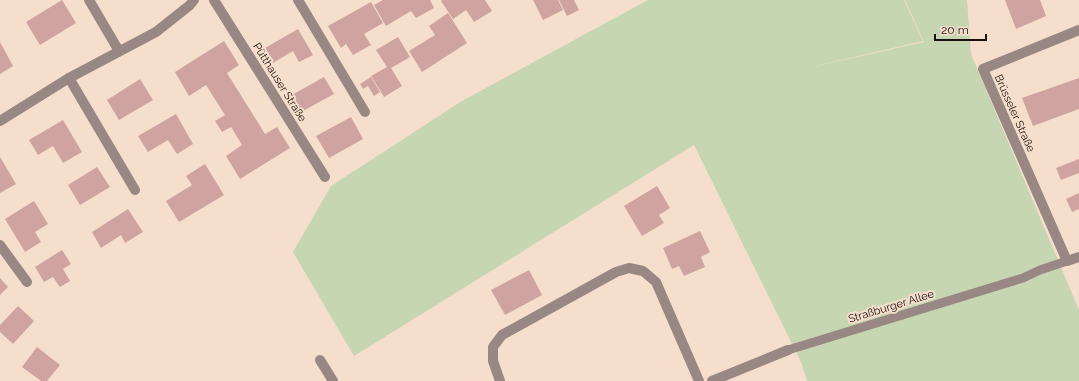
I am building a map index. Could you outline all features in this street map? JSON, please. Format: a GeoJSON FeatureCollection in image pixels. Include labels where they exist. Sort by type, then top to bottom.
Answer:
{"type":"FeatureCollection","features":[{"type":"Feature","properties":{"kind":"street"},"geometry":{"type":"LineString","coordinates":[[89,0],[119,51]]}},
{"type":"Feature","properties":{"kind":"street"},"geometry":{"type":"LineString","coordinates":[[0,121],[69,78],[156,32],[190,5],[194,0]]}},
{"type":"Feature","properties":{"kind":"street","name":"Pütthauser Straße"},"geometry":{"type":"LineString","coordinates":[[214,0],[325,177]]}},
{"type":"Feature","properties":{"kind":"street"},"geometry":{"type":"LineString","coordinates":[[298,0],[364,112]]}},
{"type":"Feature","properties":{"kind":"street","name":"Brüsseler Straße"},"geometry":{"type":"LineString","coordinates":[[1067,261],[983,69],[1079,30]]}},
{"type":"Feature","properties":{"kind":"street"},"geometry":{"type":"LineString","coordinates":[[69,78],[136,190]]}},
{"type":"Feature","properties":{"kind":"street"},"geometry":{"type":"LineString","coordinates":[[0,245],[27,282]]}},
{"type":"Feature","properties":{"kind":"street","name":"Straßburger Allee"},"geometry":{"type":"LineString","coordinates":[[1067,261],[1079,257]]}},
{"type":"Feature","properties":{"kind":"street"},"geometry":{"type":"LineString","coordinates":[[500,381],[493,360],[493,347],[502,335],[616,272],[629,268],[643,271],[656,282],[699,381]]}},
{"type":"Feature","properties":{"kind":"street","name":"Straßburger Allee"},"geometry":{"type":"LineString","coordinates":[[712,381],[788,350]]}},
{"type":"Feature","properties":{"kind":"street"},"geometry":{"type":"LineString","coordinates":[[320,360],[333,381]]}},
{"type":"Feature","properties":{"kind":"lane","name":"Straßburger Allee"},"geometry":{"type":"LineString","coordinates":[[788,350],[1023,278],[1040,270],[1067,261]]}},
{"type":"Feature","properties":{"kind":"green space"},"geometry":{"type":"Polygon","coordinates":[[[648,0],[904,0],[923,41],[794,71],[924,42],[905,0],[967,0],[971,54],[1079,310],[1079,381],[807,381],[801,362],[694,145],[354,356],[293,252],[331,186],[462,101],[648,0]]]}},
{"type":"Feature","properties":{"kind":"building"},"geometry":{"type":"Polygon","coordinates":[[[62,0],[76,23],[40,45],[26,22],[62,0]]]}},
{"type":"Feature","properties":{"kind":"building"},"geometry":{"type":"Polygon","coordinates":[[[383,0],[430,0],[434,8],[416,18],[411,11],[386,26],[374,5],[383,0]]]}},
{"type":"Feature","properties":{"kind":"building"},"geometry":{"type":"Polygon","coordinates":[[[485,0],[492,11],[474,22],[466,10],[453,19],[441,1],[485,0]]]}},
{"type":"Feature","properties":{"kind":"building"},"geometry":{"type":"Polygon","coordinates":[[[533,0],[558,0],[563,10],[543,20],[533,0]]]}},
{"type":"Feature","properties":{"kind":"building"},"geometry":{"type":"Polygon","coordinates":[[[559,0],[574,0],[579,10],[567,16],[559,0]]]}},
{"type":"Feature","properties":{"kind":"building"},"geometry":{"type":"Polygon","coordinates":[[[1005,0],[1040,0],[1046,16],[1016,29],[1005,0]]]}},
{"type":"Feature","properties":{"kind":"building"},"geometry":{"type":"Polygon","coordinates":[[[371,2],[383,23],[364,34],[371,45],[353,55],[346,44],[341,48],[328,26],[371,2]]]}},
{"type":"Feature","properties":{"kind":"building"},"geometry":{"type":"Polygon","coordinates":[[[448,13],[467,43],[422,72],[409,51],[435,35],[429,26],[448,13]]]}},
{"type":"Feature","properties":{"kind":"building"},"geometry":{"type":"Polygon","coordinates":[[[298,29],[313,55],[299,62],[293,51],[273,63],[265,48],[298,29]]]}},
{"type":"Feature","properties":{"kind":"building"},"geometry":{"type":"Polygon","coordinates":[[[398,37],[410,57],[391,68],[402,86],[384,97],[371,76],[387,67],[376,50],[398,37]]]}},
{"type":"Feature","properties":{"kind":"building"},"geometry":{"type":"Polygon","coordinates":[[[224,41],[239,65],[227,73],[265,134],[277,127],[290,148],[240,179],[226,156],[242,145],[231,127],[222,132],[215,121],[225,115],[206,85],[189,96],[175,72],[224,41]]]}},
{"type":"Feature","properties":{"kind":"building"},"geometry":{"type":"Polygon","coordinates":[[[0,42],[13,66],[0,74],[0,42]]]}},
{"type":"Feature","properties":{"kind":"building"},"geometry":{"type":"Polygon","coordinates":[[[324,77],[334,94],[301,112],[292,95],[324,77]]]}},
{"type":"Feature","properties":{"kind":"building"},"geometry":{"type":"Polygon","coordinates":[[[371,77],[380,92],[374,96],[368,86],[363,89],[360,84],[371,77]]]}},
{"type":"Feature","properties":{"kind":"building"},"geometry":{"type":"Polygon","coordinates":[[[1079,78],[1079,109],[1033,126],[1022,98],[1079,78]]]}},
{"type":"Feature","properties":{"kind":"building"},"geometry":{"type":"Polygon","coordinates":[[[140,79],[153,100],[119,120],[107,100],[140,79]]]}},
{"type":"Feature","properties":{"kind":"building"},"geometry":{"type":"Polygon","coordinates":[[[176,114],[193,144],[177,154],[168,140],[148,152],[138,136],[176,114]]]}},
{"type":"Feature","properties":{"kind":"building"},"geometry":{"type":"Polygon","coordinates":[[[351,117],[363,139],[329,158],[316,136],[351,117]]]}},
{"type":"Feature","properties":{"kind":"building"},"geometry":{"type":"Polygon","coordinates":[[[63,120],[82,152],[63,163],[53,146],[38,155],[29,140],[63,120]]]}},
{"type":"Feature","properties":{"kind":"building"},"geometry":{"type":"Polygon","coordinates":[[[0,157],[16,184],[0,193],[0,157]]]}},
{"type":"Feature","properties":{"kind":"building"},"geometry":{"type":"Polygon","coordinates":[[[1079,159],[1079,173],[1061,180],[1056,168],[1079,159]]]}},
{"type":"Feature","properties":{"kind":"building"},"geometry":{"type":"Polygon","coordinates":[[[205,164],[224,195],[179,222],[166,201],[192,185],[186,176],[205,164]]]}},
{"type":"Feature","properties":{"kind":"building"},"geometry":{"type":"Polygon","coordinates":[[[97,167],[110,187],[80,205],[68,185],[97,167]]]}},
{"type":"Feature","properties":{"kind":"building"},"geometry":{"type":"Polygon","coordinates":[[[657,186],[670,208],[659,215],[664,223],[642,236],[624,206],[657,186]]]}},
{"type":"Feature","properties":{"kind":"building"},"geometry":{"type":"Polygon","coordinates":[[[1079,193],[1079,209],[1072,212],[1066,199],[1079,193]]]}},
{"type":"Feature","properties":{"kind":"building"},"geometry":{"type":"Polygon","coordinates":[[[34,201],[48,224],[35,232],[41,242],[25,252],[5,219],[34,201]]]}},
{"type":"Feature","properties":{"kind":"building"},"geometry":{"type":"Polygon","coordinates":[[[128,209],[143,232],[125,243],[121,235],[101,248],[92,232],[128,209]]]}},
{"type":"Feature","properties":{"kind":"building"},"geometry":{"type":"Polygon","coordinates":[[[700,231],[710,252],[701,257],[705,267],[684,276],[679,266],[672,269],[663,248],[700,231]]]}},
{"type":"Feature","properties":{"kind":"building"},"geometry":{"type":"Polygon","coordinates":[[[62,250],[71,264],[63,269],[70,281],[60,287],[53,277],[44,282],[35,267],[62,250]]]}},
{"type":"Feature","properties":{"kind":"building"},"geometry":{"type":"Polygon","coordinates":[[[529,270],[542,295],[505,315],[491,290],[529,270]]]}},
{"type":"Feature","properties":{"kind":"building"},"geometry":{"type":"Polygon","coordinates":[[[0,278],[8,287],[0,295],[0,278]]]}},
{"type":"Feature","properties":{"kind":"building"},"geometry":{"type":"Polygon","coordinates":[[[18,306],[34,321],[13,344],[0,332],[0,325],[18,306]]]}},
{"type":"Feature","properties":{"kind":"building"},"geometry":{"type":"Polygon","coordinates":[[[37,347],[60,365],[47,381],[41,381],[22,367],[37,347]]]}}]}
